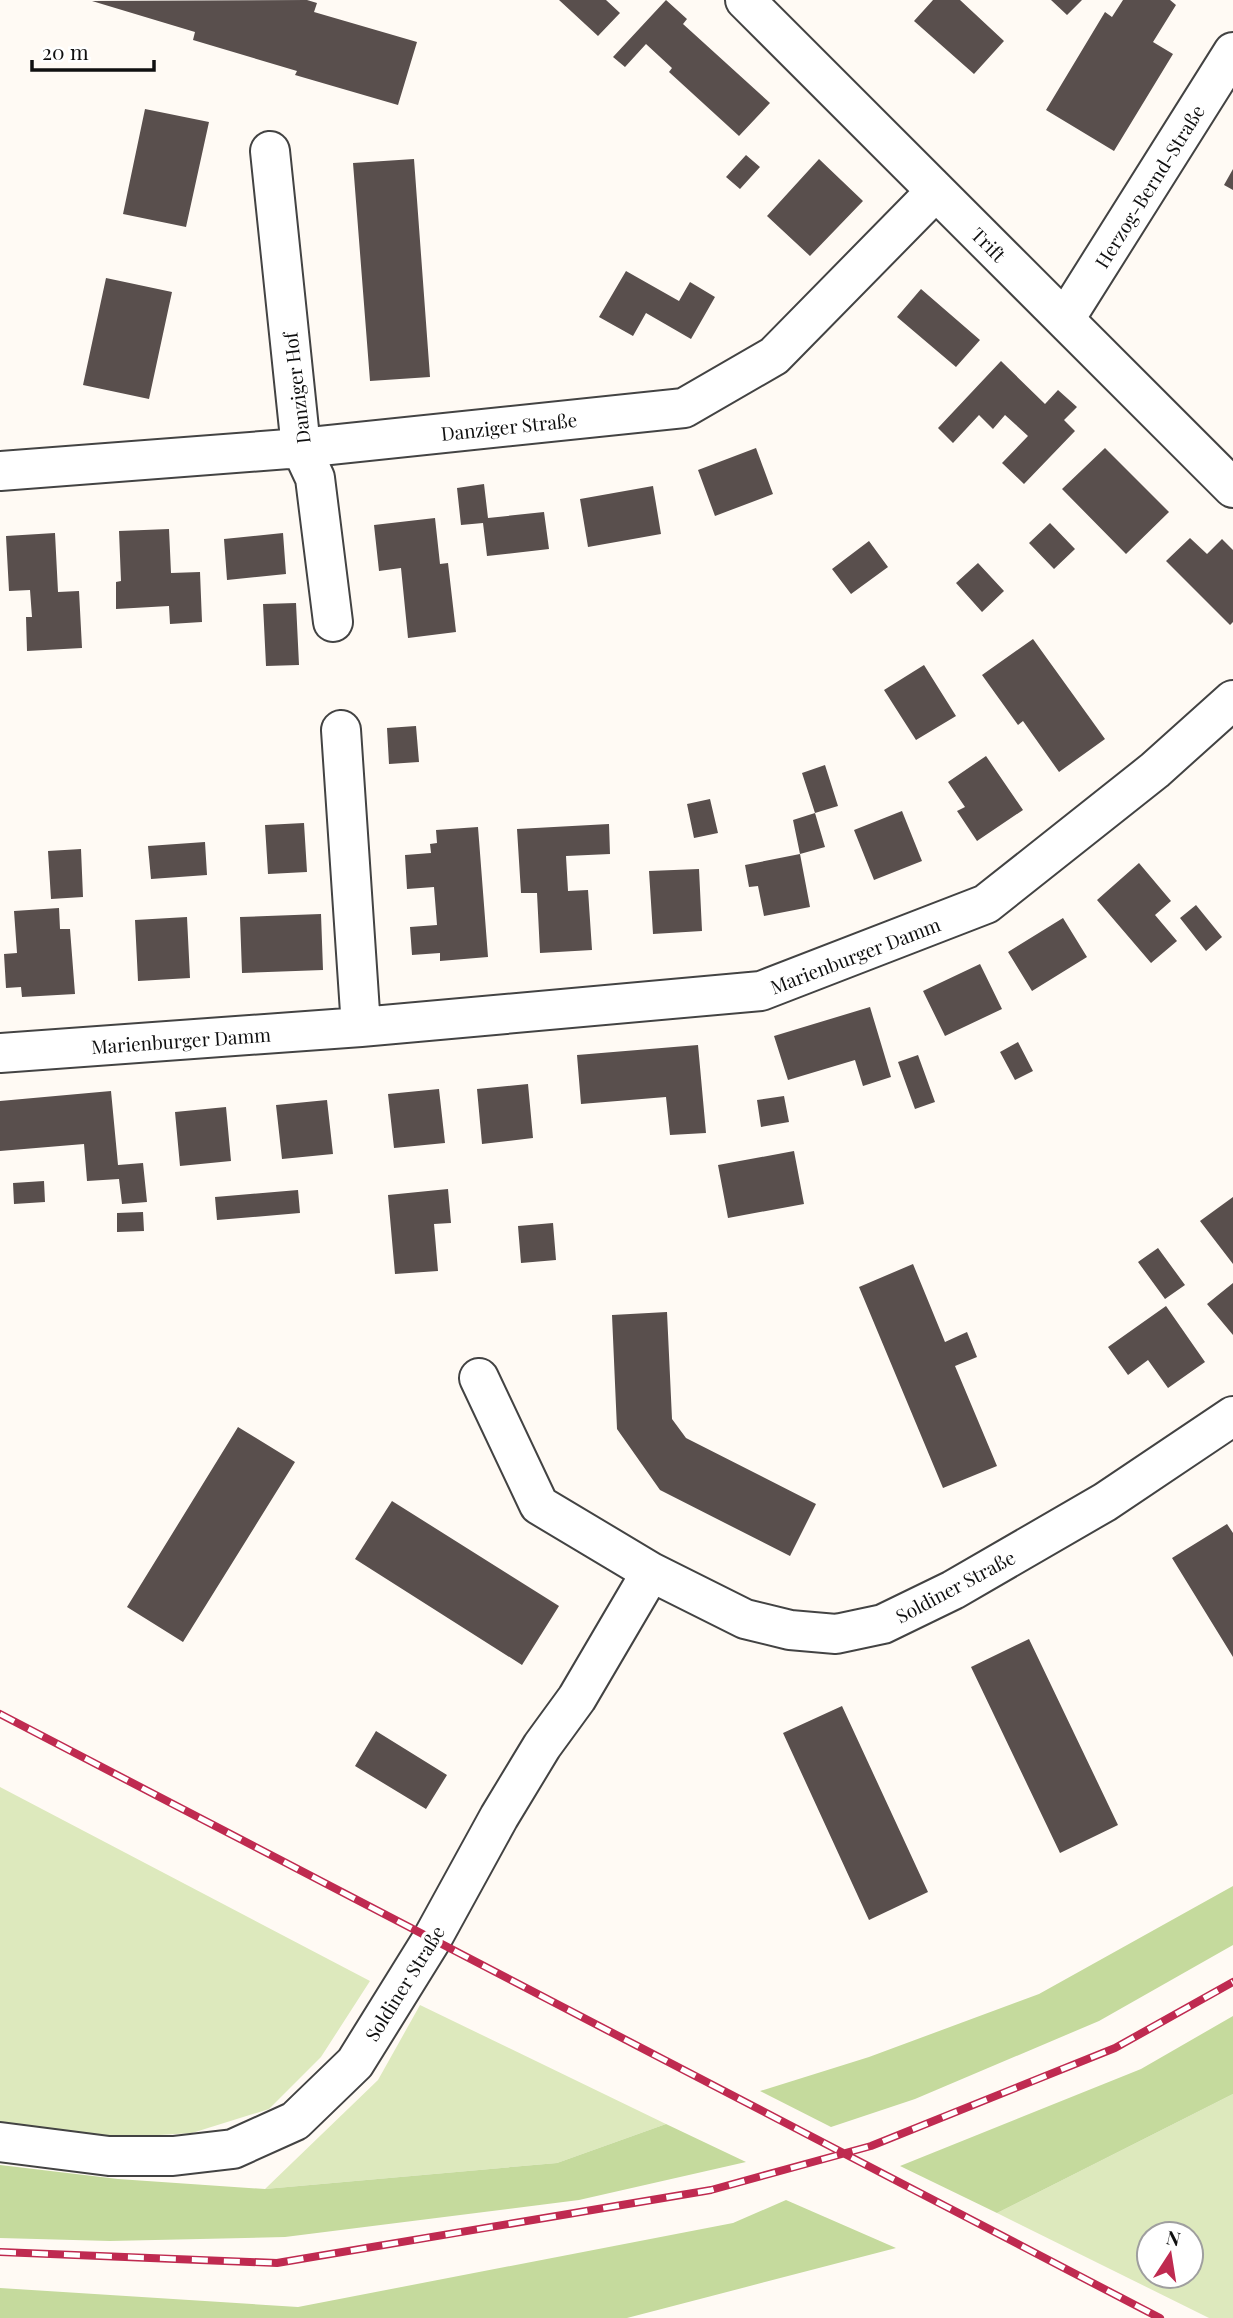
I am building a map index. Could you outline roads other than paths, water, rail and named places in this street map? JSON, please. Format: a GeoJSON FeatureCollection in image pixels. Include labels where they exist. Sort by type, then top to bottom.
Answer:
{"type":"FeatureCollection","features":[{"type":"Feature","properties":{"kind":"street","name":"Trift"},"geometry":{"type":"LineString","coordinates":[[745,0],[1065,319],[1230,478]]}},
{"type":"Feature","properties":{"kind":"street","name":"Herzog-Bernd-Straße"},"geometry":{"type":"LineString","coordinates":[[1065,319],[1233,52]]}},
{"type":"Feature","properties":{"kind":"street","name":"Danziger Hof"},"geometry":{"type":"LineString","coordinates":[[270,150],[301,448],[315,478],[333,622]]}},
{"type":"Feature","properties":{"kind":"street","name":"Danziger Straße"},"geometry":{"type":"LineString","coordinates":[[0,471],[301,448],[684,408],[774,356],[936,191]]}},
{"type":"Feature","properties":{"kind":"street","name":"Marienburger Damm"},"geometry":{"type":"LineString","coordinates":[[0,1053],[361,1027],[761,991],[986,904],[1155,770],[1233,700]]}},
{"type":"Feature","properties":{"kind":"street"},"geometry":{"type":"LineString","coordinates":[[341,730],[361,1027]]}},
{"type":"Feature","properties":{"kind":"street","name":"Soldiner Straße"},"geometry":{"type":"LineString","coordinates":[[479,1378],[539,1505],[651,1572],[745,1619],[790,1630],[836,1634],[883,1624],[953,1590],[1105,1502],[1233,1416]]}},
{"type":"Feature","properties":{"kind":"street","name":"Soldiner Straße"},"geometry":{"type":"LineString","coordinates":[[0,2142],[109,2156],[173,2156],[233,2149],[295,2121],[355,2063],[432,1940],[506,1805],[542,1746],[576,1698],[651,1572]]}},
{"type":"Feature","properties":{"kind":"railway"},"geometry":{"type":"LineString","coordinates":[[0,1714],[1160,2318]]}},
{"type":"Feature","properties":{"kind":"railway"},"geometry":{"type":"LineString","coordinates":[[0,2252],[277,2263],[711,2190],[871,2146],[1115,2048],[1233,1982]]}}]}
